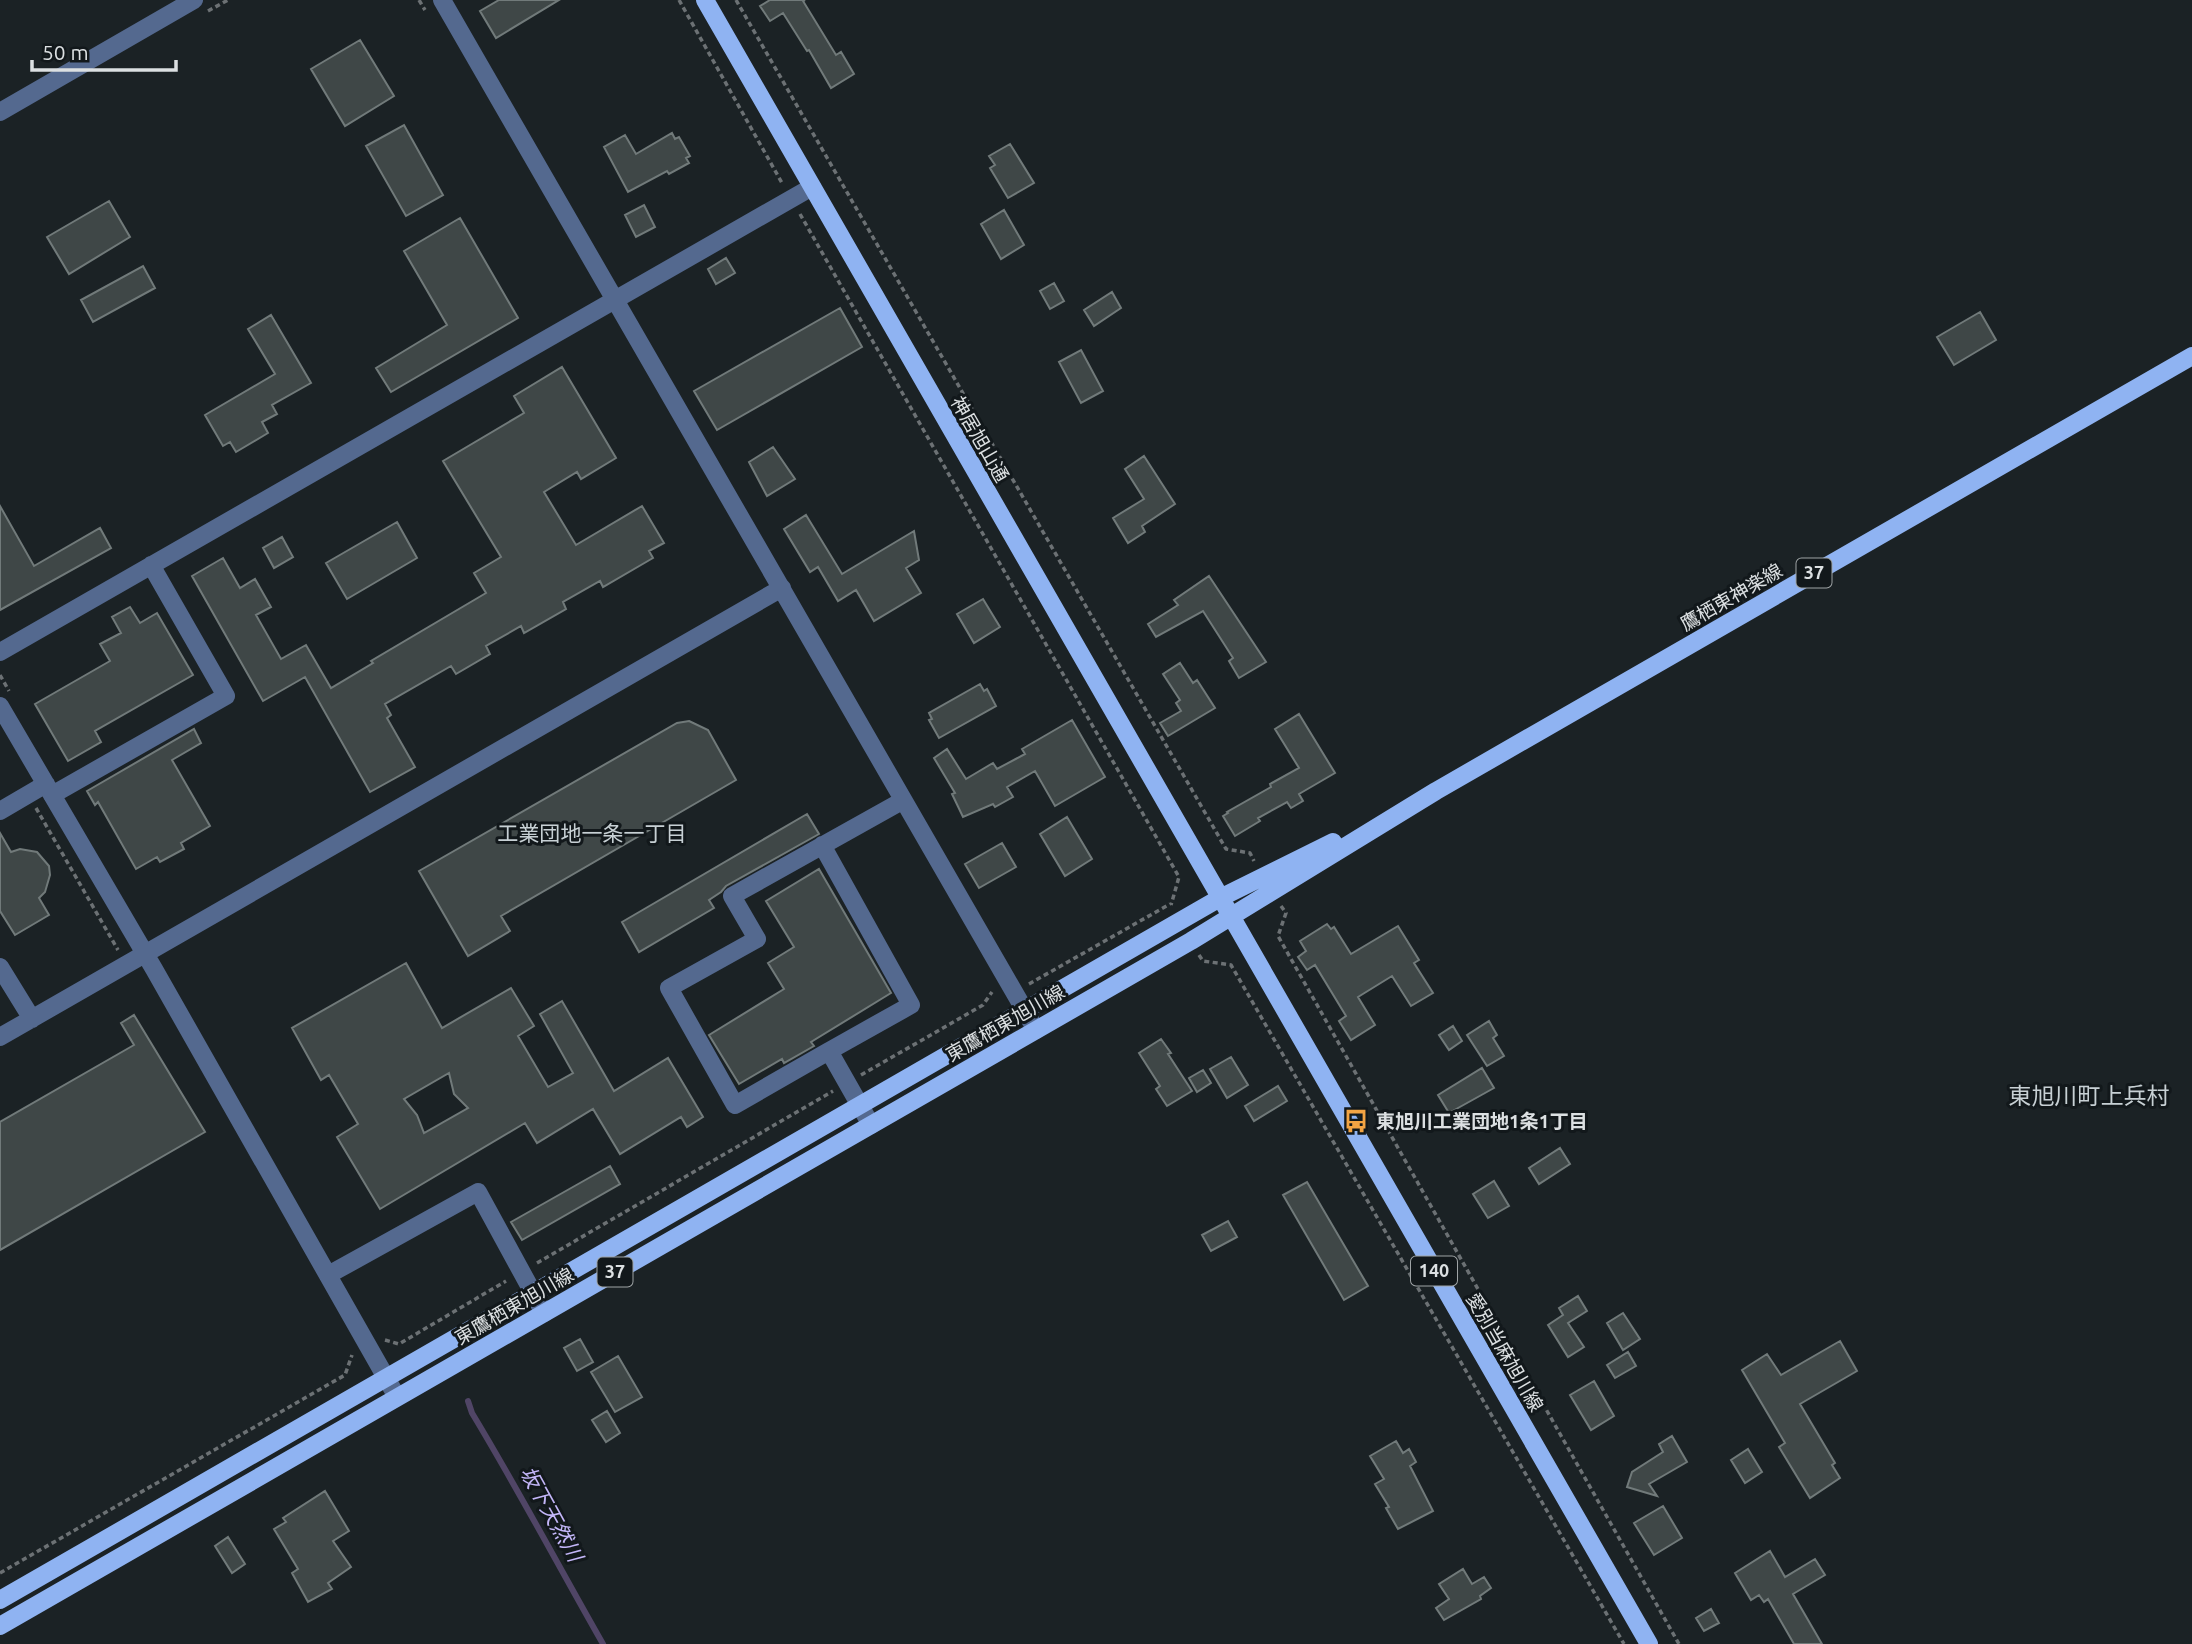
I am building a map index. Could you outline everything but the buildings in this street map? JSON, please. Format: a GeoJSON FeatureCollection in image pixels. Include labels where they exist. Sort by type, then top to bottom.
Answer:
{"type":"FeatureCollection","features":[{"type":"Feature","properties":{"kind":"main road","name":"神居旭山通"},"geometry":{"type":"LineString","coordinates":[[705,0],[1220,898]]}},
{"type":"Feature","properties":{"kind":"main road","name":"鷹栖東神楽線"},"geometry":{"type":"LineString","coordinates":[[1220,898],[1267,884],[1436,791],[2192,356]]}},
{"type":"Feature","properties":{"kind":"main road","name":"鷹栖東神楽線"},"geometry":{"type":"LineString","coordinates":[[1231,918],[1267,884]]}},
{"type":"Feature","properties":{"kind":"main road","name":"愛別当麻旭川線"},"geometry":{"type":"LineString","coordinates":[[1220,898],[1649,1644]]}},
{"type":"Feature","properties":{"kind":"main road","name":"東鷹栖東旭川線"},"geometry":{"type":"LineString","coordinates":[[0,1600],[1220,898]]}},
{"type":"Feature","properties":{"kind":"main road","name":"東鷹栖東旭川線"},"geometry":{"type":"LineString","coordinates":[[0,1626],[1231,918]]}},
{"type":"Feature","properties":{"kind":"street"},"geometry":{"type":"LineString","coordinates":[[0,112],[194,0]]}},
{"type":"Feature","properties":{"kind":"street"},"geometry":{"type":"LineString","coordinates":[[442,0],[1035,1030]]}},
{"type":"Feature","properties":{"kind":"street"},"geometry":{"type":"LineString","coordinates":[[0,652],[812,187]]}},
{"type":"Feature","properties":{"kind":"street"},"geometry":{"type":"LineString","coordinates":[[0,811],[49,790],[226,696],[151,565]]}},
{"type":"Feature","properties":{"kind":"street"},"geometry":{"type":"LineString","coordinates":[[0,1037],[782,588]]}},
{"type":"Feature","properties":{"kind":"street"},"geometry":{"type":"LineString","coordinates":[[7,701],[49,790],[387,1376],[397,1398]]}},
{"type":"Feature","properties":{"kind":"street"},"geometry":{"type":"LineString","coordinates":[[822,845],[911,1005],[735,1105],[669,988],[757,939],[732,896],[822,845],[902,801]]}},
{"type":"Feature","properties":{"kind":"street"},"geometry":{"type":"LineString","coordinates":[[0,967],[32,1019]]}},
{"type":"Feature","properties":{"kind":"street"},"geometry":{"type":"LineString","coordinates":[[829,1051],[871,1125]]}},
{"type":"Feature","properties":{"kind":"street"},"geometry":{"type":"LineString","coordinates":[[328,1275],[478,1192],[544,1313]]}},
{"type":"Feature","properties":{"kind":"path"},"geometry":{"type":"LineString","coordinates":[[679,0],[1179,877],[1170,904],[1023,987]]}},
{"type":"Feature","properties":{"kind":"path"},"geometry":{"type":"LineString","coordinates":[[736,0],[1226,849],[1250,853],[1286,913],[1278,936],[1679,1644]]}},
{"type":"Feature","properties":{"kind":"path"},"geometry":{"type":"LineString","coordinates":[[0,674],[7,701]]}},
{"type":"Feature","properties":{"kind":"path"},"geometry":{"type":"LineString","coordinates":[[1170,904],[1181,922]]}},
{"type":"Feature","properties":{"kind":"path"},"geometry":{"type":"LineString","coordinates":[[1191,941],[1203,961],[1231,965],[1624,1644]]}},
{"type":"Feature","properties":{"kind":"path"},"geometry":{"type":"LineString","coordinates":[[380,1330],[386,1341],[398,1344],[983,1005],[993,991]]}},
{"type":"Feature","properties":{"kind":"path"},"geometry":{"type":"LineString","coordinates":[[0,1573],[345,1375],[354,1352]]}},
{"type":"Feature","properties":{"kind":"waterway","name":"坂下天然川"},"geometry":{"type":"LineString","coordinates":[[468,1401],[472,1413],[603,1644]]}},
{"type":"Feature","properties":{"kind":"place","name":"東旭川工業団地1条1丁目"},"geometry":{"type":"Point","coordinates":[1356,1121]}},
{"type":"Feature","properties":{"kind":"district","name":"工業団地一条一丁目"},"geometry":{"type":"Point","coordinates":[592,834]}},
{"type":"Feature","properties":{"kind":"district","name":"東旭川町上兵村"},"geometry":{"type":"Point","coordinates":[2089,1096]}}]}
